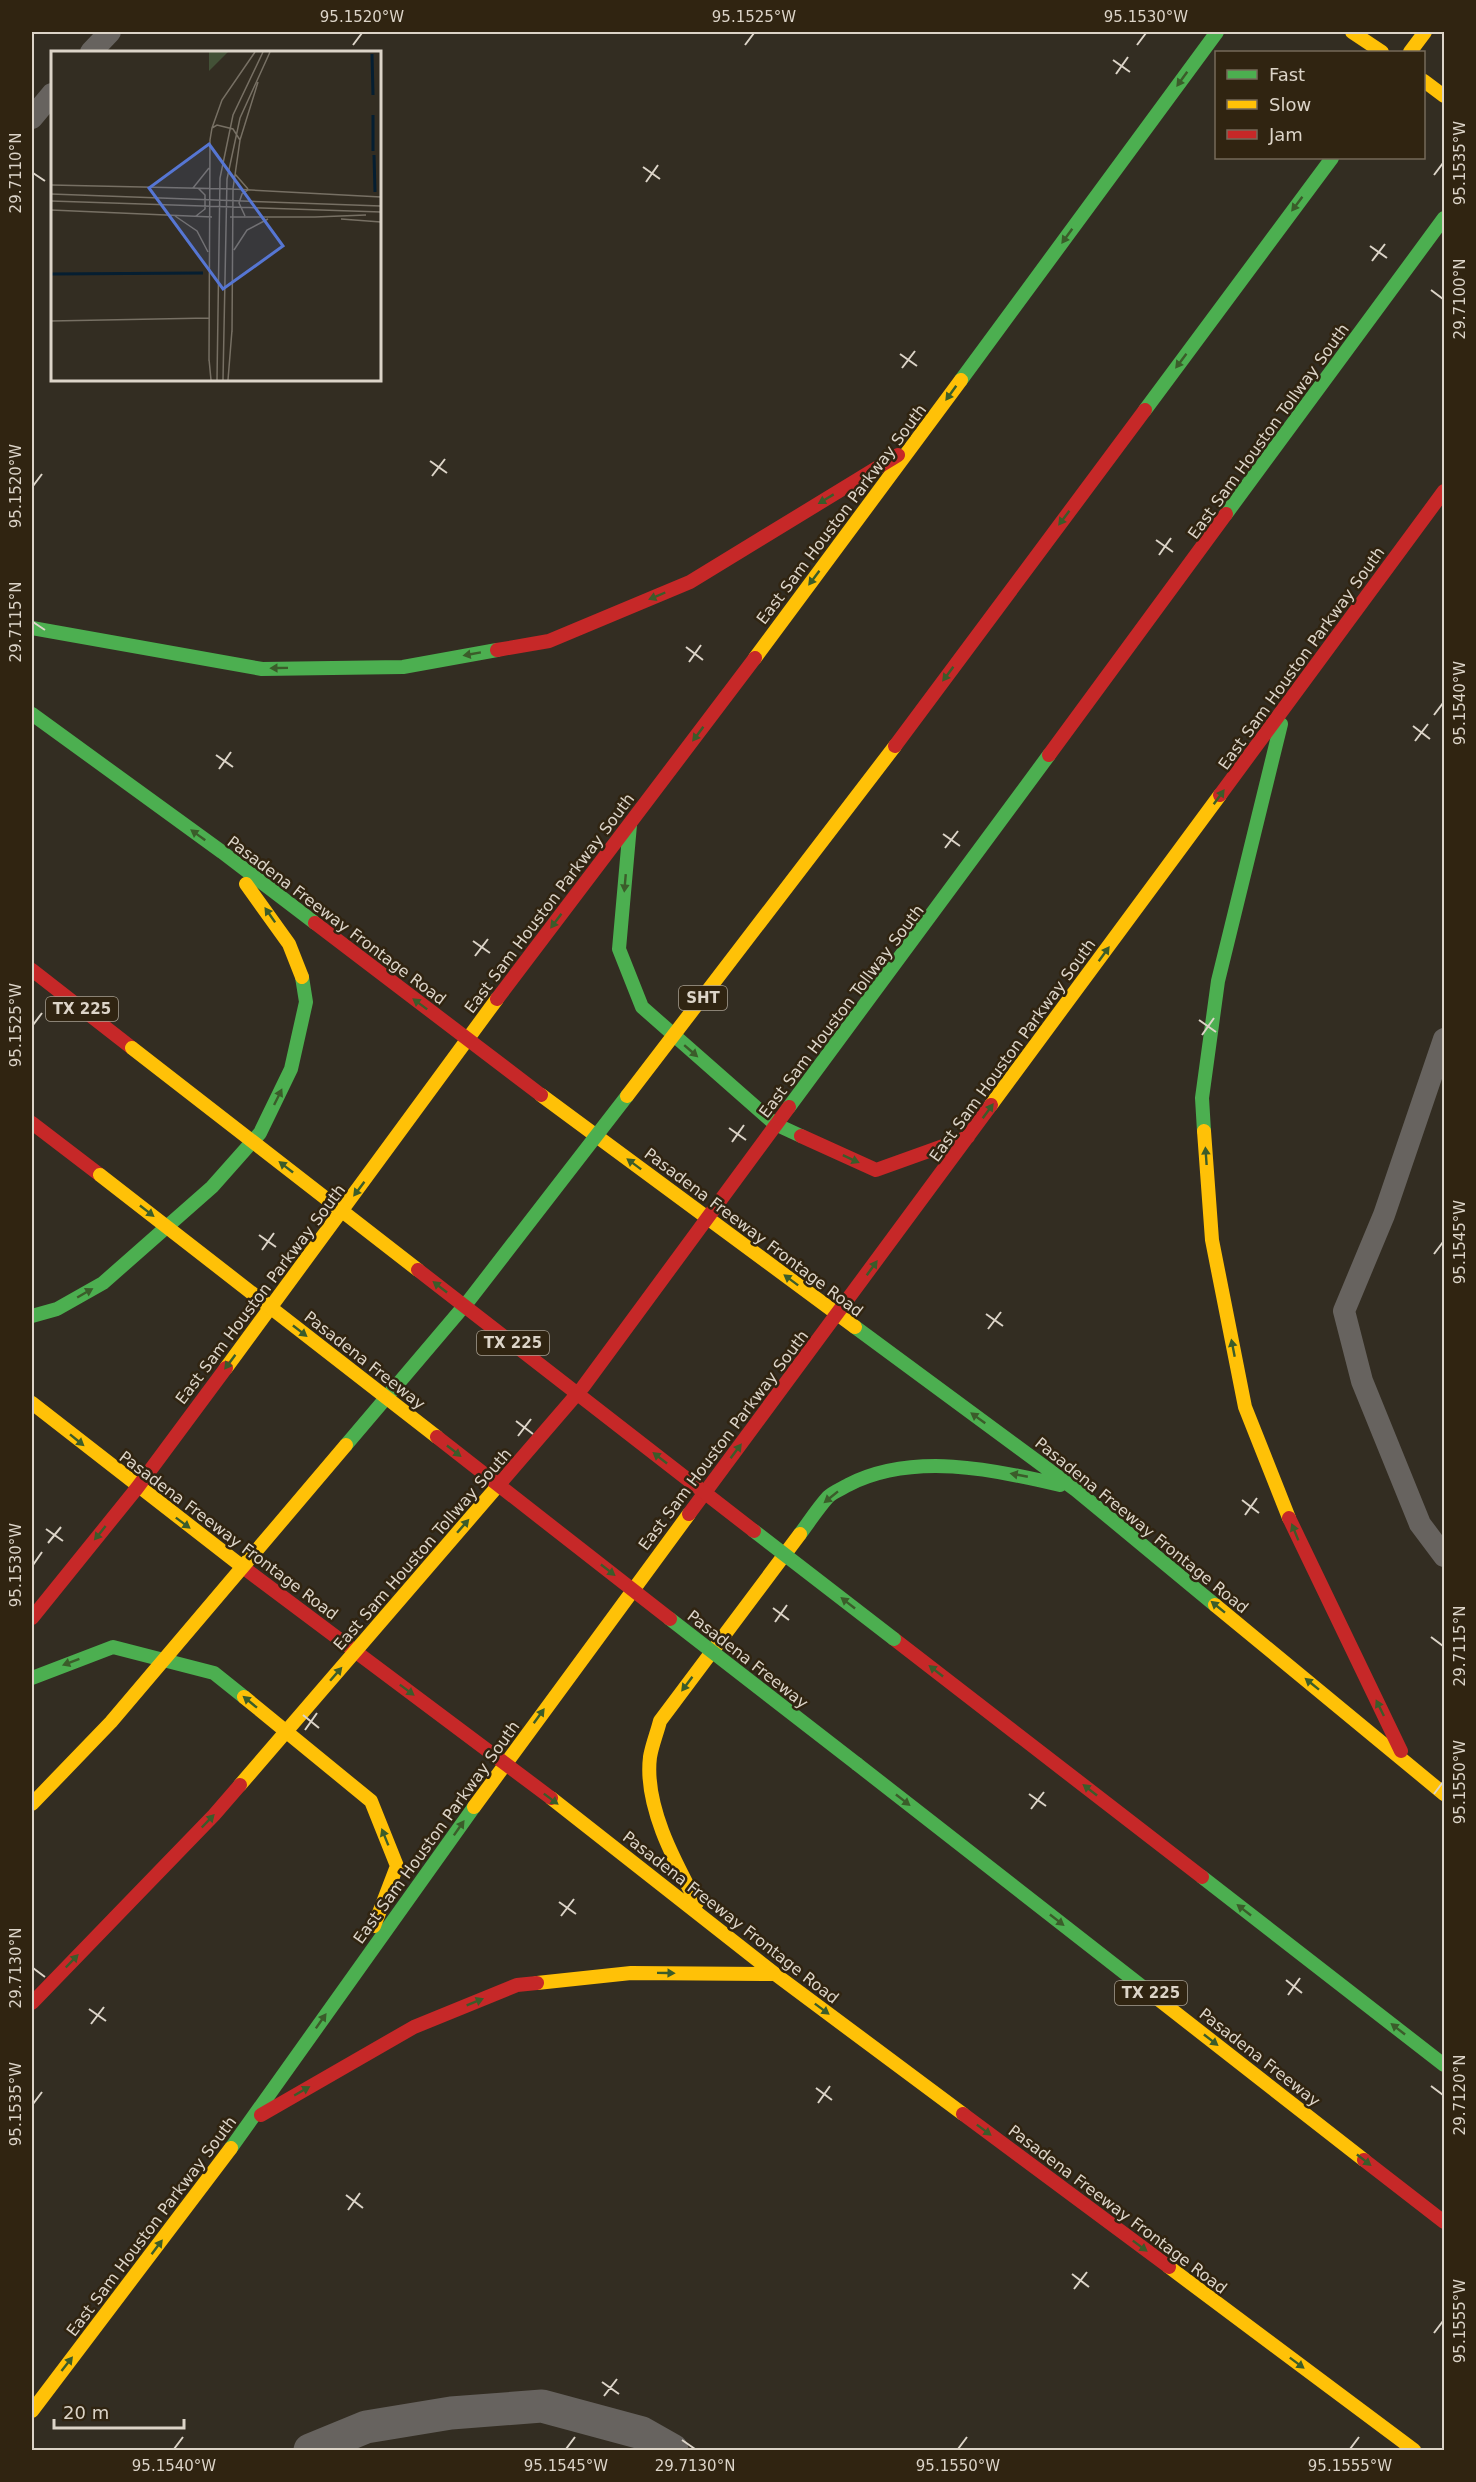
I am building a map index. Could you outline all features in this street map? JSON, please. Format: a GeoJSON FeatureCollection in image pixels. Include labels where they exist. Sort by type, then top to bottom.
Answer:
{"type":"FeatureCollection","features":[{"type":"Feature","properties":{"kind":"main road","name":"East Sam Houston Parkway South"},"geometry":{"type":"LineString","coordinates":[[32,1618],[137,1488],[394,1142],[466,1040],[630,825],[912,447],[1217,32]]}},
{"type":"Feature","properties":{"kind":"main road"},"geometry":{"type":"LineString","coordinates":[[1352,32],[1380,51]]}},
{"type":"Feature","properties":{"kind":"main road"},"geometry":{"type":"LineString","coordinates":[[1411,51],[1425,32]]}},
{"type":"Feature","properties":{"kind":"main road"},"geometry":{"type":"LineString","coordinates":[[1425,82],[1444,96]]}},
{"type":"Feature","properties":{"kind":"main road","name":"SHT"},"geometry":{"type":"LineString","coordinates":[[32,1804],[111,1722],[470,1299],[831,832],[1331,159]]}},
{"type":"Feature","properties":{"kind":"main road","name":"East Sam Houston Tollway South"},"geometry":{"type":"LineString","coordinates":[[32,2003],[214,1815],[583,1387],[1444,218]]}},
{"type":"Feature","properties":{"kind":"main road"},"geometry":{"type":"LineString","coordinates":[[32,628],[262,669],[403,667],[549,641],[690,582],[912,447]]}},
{"type":"Feature","properties":{"kind":"main road","name":"East Sam Houston Parkway South"},"geometry":{"type":"LineString","coordinates":[[32,2411],[251,2121],[505,1763],[838,1315],[1444,491]]}},
{"type":"Feature","properties":{"kind":"main road"},"geometry":{"type":"LineString","coordinates":[[1285,708],[1218,981],[1202,1098],[1212,1240],[1245,1407],[1299,1542],[1406,1761]]}},
{"type":"Feature","properties":{"kind":"main road","name":"Pasadena Freeway Frontage Road"},"geometry":{"type":"LineString","coordinates":[[32,714],[222,852],[466,1040],[1076,1490],[1444,1794]]}},
{"type":"Feature","properties":{"kind":"main road"},"geometry":{"type":"LineString","coordinates":[[630,825],[619,949],[642,1007],[775,1124],[876,1170],[968,1137]]}},
{"type":"Feature","properties":{"kind":"main road"},"geometry":{"type":"LineString","coordinates":[[32,1316],[57,1309],[103,1283],[212,1187],[260,1133],[291,1069],[306,1002],[303,979],[289,944],[222,852]]}},
{"type":"Feature","properties":{"kind":"main road","name":"TX 225"},"geometry":{"type":"LineString","coordinates":[[32,970],[1444,2065]]}},
{"type":"Feature","properties":{"kind":"main road","name":"Pasadena Freeway"},"geometry":{"type":"LineString","coordinates":[[32,1123],[1444,2222]]}},
{"type":"Feature","properties":{"kind":"main road","name":"Pasadena Freeway Frontage Road"},"geometry":{"type":"LineString","coordinates":[[32,1403],[137,1488],[505,1763],[705,1917],[775,1974],[1414,2451]]}},
{"type":"Feature","properties":{"kind":"main road"},"geometry":{"type":"LineString","coordinates":[[705,1917],[672,1859],[653,1803],[650,1758],[660,1720],[829,1496],[867,1477],[910,1468],[972,1468],[1019,1475],[1076,1490]]}},
{"type":"Feature","properties":{"kind":"main road"},"geometry":{"type":"LineString","coordinates":[[32,1678],[113,1647],[214,1673],[371,1801],[397,1866],[358,1970]]}},
{"type":"Feature","properties":{"kind":"main road"},"geometry":{"type":"LineString","coordinates":[[251,2121],[414,2027],[517,1985],[631,1973],[775,1974]]}},
{"type":"Feature","properties":{"kind":"street"},"geometry":{"type":"LineString","coordinates":[[310,2451],[366,2427],[451,2413],[542,2406],[642,2433],[672,2451]]}},
{"type":"Feature","properties":{"kind":"lane"},"geometry":{"type":"LineString","coordinates":[[92,51],[110,32]]}},
{"type":"Feature","properties":{"kind":"lane"},"geometry":{"type":"LineString","coordinates":[[32,116],[51,95]]}},
{"type":"Feature","properties":{"kind":"lane"},"geometry":{"type":"LineString","coordinates":[[1444,1039],[1384,1215],[1344,1311],[1362,1381],[1420,1524],[1444,1556]]}},
{"type":"Feature","properties":{"kind":"traffic: fast"},"geometry":{"type":"LineString","coordinates":[[961,380],[1217,32]]}},
{"type":"Feature","properties":{"kind":"traffic: fast"},"geometry":{"type":"LineString","coordinates":[[1145,410],[1331,159]]}},
{"type":"Feature","properties":{"kind":"traffic: fast"},"geometry":{"type":"LineString","coordinates":[[1226,514],[1444,218]]}},
{"type":"Feature","properties":{"kind":"traffic: fast"},"geometry":{"type":"LineString","coordinates":[[32,628],[262,669],[403,667],[497,650]]}},
{"type":"Feature","properties":{"kind":"traffic: fast"},"geometry":{"type":"LineString","coordinates":[[32,714],[222,852],[315,923]]}},
{"type":"Feature","properties":{"kind":"traffic: fast"},"geometry":{"type":"LineString","coordinates":[[1204,1131],[1202,1098],[1218,981],[1281,724]]}},
{"type":"Feature","properties":{"kind":"traffic: fast"},"geometry":{"type":"LineString","coordinates":[[789,1107],[1049,755]]}},
{"type":"Feature","properties":{"kind":"traffic: fast"},"geometry":{"type":"LineString","coordinates":[[630,825],[619,949],[642,1007],[775,1124],[801,1136]]}},
{"type":"Feature","properties":{"kind":"traffic: fast"},"geometry":{"type":"LineString","coordinates":[[32,1316],[57,1309],[103,1283],[212,1187],[260,1133],[291,1069],[306,1002],[302,977]]}},
{"type":"Feature","properties":{"kind":"traffic: fast"},"geometry":{"type":"LineString","coordinates":[[346,1445],[470,1299],[627,1096]]}},
{"type":"Feature","properties":{"kind":"traffic: fast"},"geometry":{"type":"LineString","coordinates":[[855,1327],[1076,1490],[1215,1605]]}},
{"type":"Feature","properties":{"kind":"traffic: fast"},"geometry":{"type":"LineString","coordinates":[[800,1534],[832,1494],[873,1475],[899,1469],[926,1466],[980,1469],[1060,1485]]}},
{"type":"Feature","properties":{"kind":"traffic: fast"},"geometry":{"type":"LineString","coordinates":[[754,1531],[894,1639]]}},
{"type":"Feature","properties":{"kind":"traffic: fast"},"geometry":{"type":"LineString","coordinates":[[670,1619],[857,1764]]}},
{"type":"Feature","properties":{"kind":"traffic: fast"},"geometry":{"type":"LineString","coordinates":[[32,1678],[113,1647],[214,1673],[244,1697]]}},
{"type":"Feature","properties":{"kind":"traffic: fast"},"geometry":{"type":"LineString","coordinates":[[857,1764],[1158,1999]]}},
{"type":"Feature","properties":{"kind":"traffic: fast"},"geometry":{"type":"LineString","coordinates":[[231,2148],[474,1807]]}},
{"type":"Feature","properties":{"kind":"traffic: fast"},"geometry":{"type":"LineString","coordinates":[[1202,1877],[1444,2065]]}},
{"type":"Feature","properties":{"kind":"traffic: slow"},"geometry":{"type":"LineString","coordinates":[[1352,32],[1380,51]]}},
{"type":"Feature","properties":{"kind":"traffic: slow"},"geometry":{"type":"LineString","coordinates":[[1411,51],[1425,32]]}},
{"type":"Feature","properties":{"kind":"traffic: slow"},"geometry":{"type":"LineString","coordinates":[[1425,82],[1444,96]]}},
{"type":"Feature","properties":{"kind":"traffic: slow"},"geometry":{"type":"LineString","coordinates":[[755,658],[961,380]]}},
{"type":"Feature","properties":{"kind":"traffic: slow"},"geometry":{"type":"LineString","coordinates":[[627,1096],[895,746]]}},
{"type":"Feature","properties":{"kind":"traffic: slow"},"geometry":{"type":"LineString","coordinates":[[991,1105],[1220,795]]}},
{"type":"Feature","properties":{"kind":"traffic: slow"},"geometry":{"type":"LineString","coordinates":[[246,884],[289,944],[302,977]]}},
{"type":"Feature","properties":{"kind":"traffic: slow"},"geometry":{"type":"LineString","coordinates":[[226,1368],[497,999]]}},
{"type":"Feature","properties":{"kind":"traffic: slow"},"geometry":{"type":"LineString","coordinates":[[132,1048],[418,1270]]}},
{"type":"Feature","properties":{"kind":"traffic: slow"},"geometry":{"type":"LineString","coordinates":[[541,1095],[855,1327]]}},
{"type":"Feature","properties":{"kind":"traffic: slow"},"geometry":{"type":"LineString","coordinates":[[1204,1131],[1212,1240],[1245,1407],[1289,1518]]}},
{"type":"Feature","properties":{"kind":"traffic: slow"},"geometry":{"type":"LineString","coordinates":[[100,1175],[437,1437]]}},
{"type":"Feature","properties":{"kind":"traffic: slow"},"geometry":{"type":"LineString","coordinates":[[32,1403],[244,1568]]}},
{"type":"Feature","properties":{"kind":"traffic: slow"},"geometry":{"type":"LineString","coordinates":[[32,1804],[111,1722],[346,1445]]}},
{"type":"Feature","properties":{"kind":"traffic: slow"},"geometry":{"type":"LineString","coordinates":[[240,1785],[502,1481]]}},
{"type":"Feature","properties":{"kind":"traffic: slow"},"geometry":{"type":"LineString","coordinates":[[474,1807],[689,1514]]}},
{"type":"Feature","properties":{"kind":"traffic: slow"},"geometry":{"type":"LineString","coordinates":[[697,1903],[671,1852],[656,1814],[649,1776],[652,1748],[660,1721],[800,1534]]}},
{"type":"Feature","properties":{"kind":"traffic: slow"},"geometry":{"type":"LineString","coordinates":[[1215,1605],[1444,1794]]}},
{"type":"Feature","properties":{"kind":"traffic: slow"},"geometry":{"type":"LineString","coordinates":[[244,1697],[371,1801],[397,1866],[374,1926]]}},
{"type":"Feature","properties":{"kind":"traffic: slow"},"geometry":{"type":"LineString","coordinates":[[551,1798],[775,1974],[963,2114]]}},
{"type":"Feature","properties":{"kind":"traffic: slow"},"geometry":{"type":"LineString","coordinates":[[537,1983],[631,1973],[775,1974]]}},
{"type":"Feature","properties":{"kind":"traffic: slow"},"geometry":{"type":"LineString","coordinates":[[1158,1999],[1364,2160]]}},
{"type":"Feature","properties":{"kind":"traffic: slow"},"geometry":{"type":"LineString","coordinates":[[32,2411],[231,2148]]}},
{"type":"Feature","properties":{"kind":"traffic: slow"},"geometry":{"type":"LineString","coordinates":[[1169,2267],[1414,2450]]}},
{"type":"Feature","properties":{"kind":"traffic: jam"},"geometry":{"type":"LineString","coordinates":[[895,746],[1145,410]]}},
{"type":"Feature","properties":{"kind":"traffic: jam"},"geometry":{"type":"LineString","coordinates":[[497,650],[549,641],[690,582],[898,455]]}},
{"type":"Feature","properties":{"kind":"traffic: jam"},"geometry":{"type":"LineString","coordinates":[[1220,795],[1444,491]]}},
{"type":"Feature","properties":{"kind":"traffic: jam"},"geometry":{"type":"LineString","coordinates":[[1049,755],[1226,514]]}},
{"type":"Feature","properties":{"kind":"traffic: jam"},"geometry":{"type":"LineString","coordinates":[[497,999],[755,658]]}},
{"type":"Feature","properties":{"kind":"traffic: jam"},"geometry":{"type":"LineString","coordinates":[[315,923],[541,1095]]}},
{"type":"Feature","properties":{"kind":"traffic: jam"},"geometry":{"type":"LineString","coordinates":[[32,970],[132,1048]]}},
{"type":"Feature","properties":{"kind":"traffic: jam"},"geometry":{"type":"LineString","coordinates":[[689,1514],[991,1105]]}},
{"type":"Feature","properties":{"kind":"traffic: jam"},"geometry":{"type":"LineString","coordinates":[[502,1481],[583,1387],[789,1107]]}},
{"type":"Feature","properties":{"kind":"traffic: jam"},"geometry":{"type":"LineString","coordinates":[[32,1123],[100,1175]]}},
{"type":"Feature","properties":{"kind":"traffic: jam"},"geometry":{"type":"LineString","coordinates":[[801,1136],[876,1170],[968,1137]]}},
{"type":"Feature","properties":{"kind":"traffic: jam"},"geometry":{"type":"LineString","coordinates":[[418,1270],[754,1531]]}},
{"type":"Feature","properties":{"kind":"traffic: jam"},"geometry":{"type":"LineString","coordinates":[[32,1618],[137,1488],[226,1368]]}},
{"type":"Feature","properties":{"kind":"traffic: jam"},"geometry":{"type":"LineString","coordinates":[[437,1437],[670,1619]]}},
{"type":"Feature","properties":{"kind":"traffic: jam"},"geometry":{"type":"LineString","coordinates":[[1289,1518],[1401,1751]]}},
{"type":"Feature","properties":{"kind":"traffic: jam"},"geometry":{"type":"LineString","coordinates":[[244,1568],[551,1798]]}},
{"type":"Feature","properties":{"kind":"traffic: jam"},"geometry":{"type":"LineString","coordinates":[[894,1639],[1202,1877]]}},
{"type":"Feature","properties":{"kind":"traffic: jam"},"geometry":{"type":"LineString","coordinates":[[32,2003],[214,1815],[240,1785]]}},
{"type":"Feature","properties":{"kind":"traffic: jam"},"geometry":{"type":"LineString","coordinates":[[261,2115],[414,2027],[517,1985],[537,1983]]}},
{"type":"Feature","properties":{"kind":"traffic: jam"},"geometry":{"type":"LineString","coordinates":[[963,2114],[1169,2267]]}},
{"type":"Feature","properties":{"kind":"traffic: jam"},"geometry":{"type":"LineString","coordinates":[[1364,2160],[1444,2222]]}}]}
